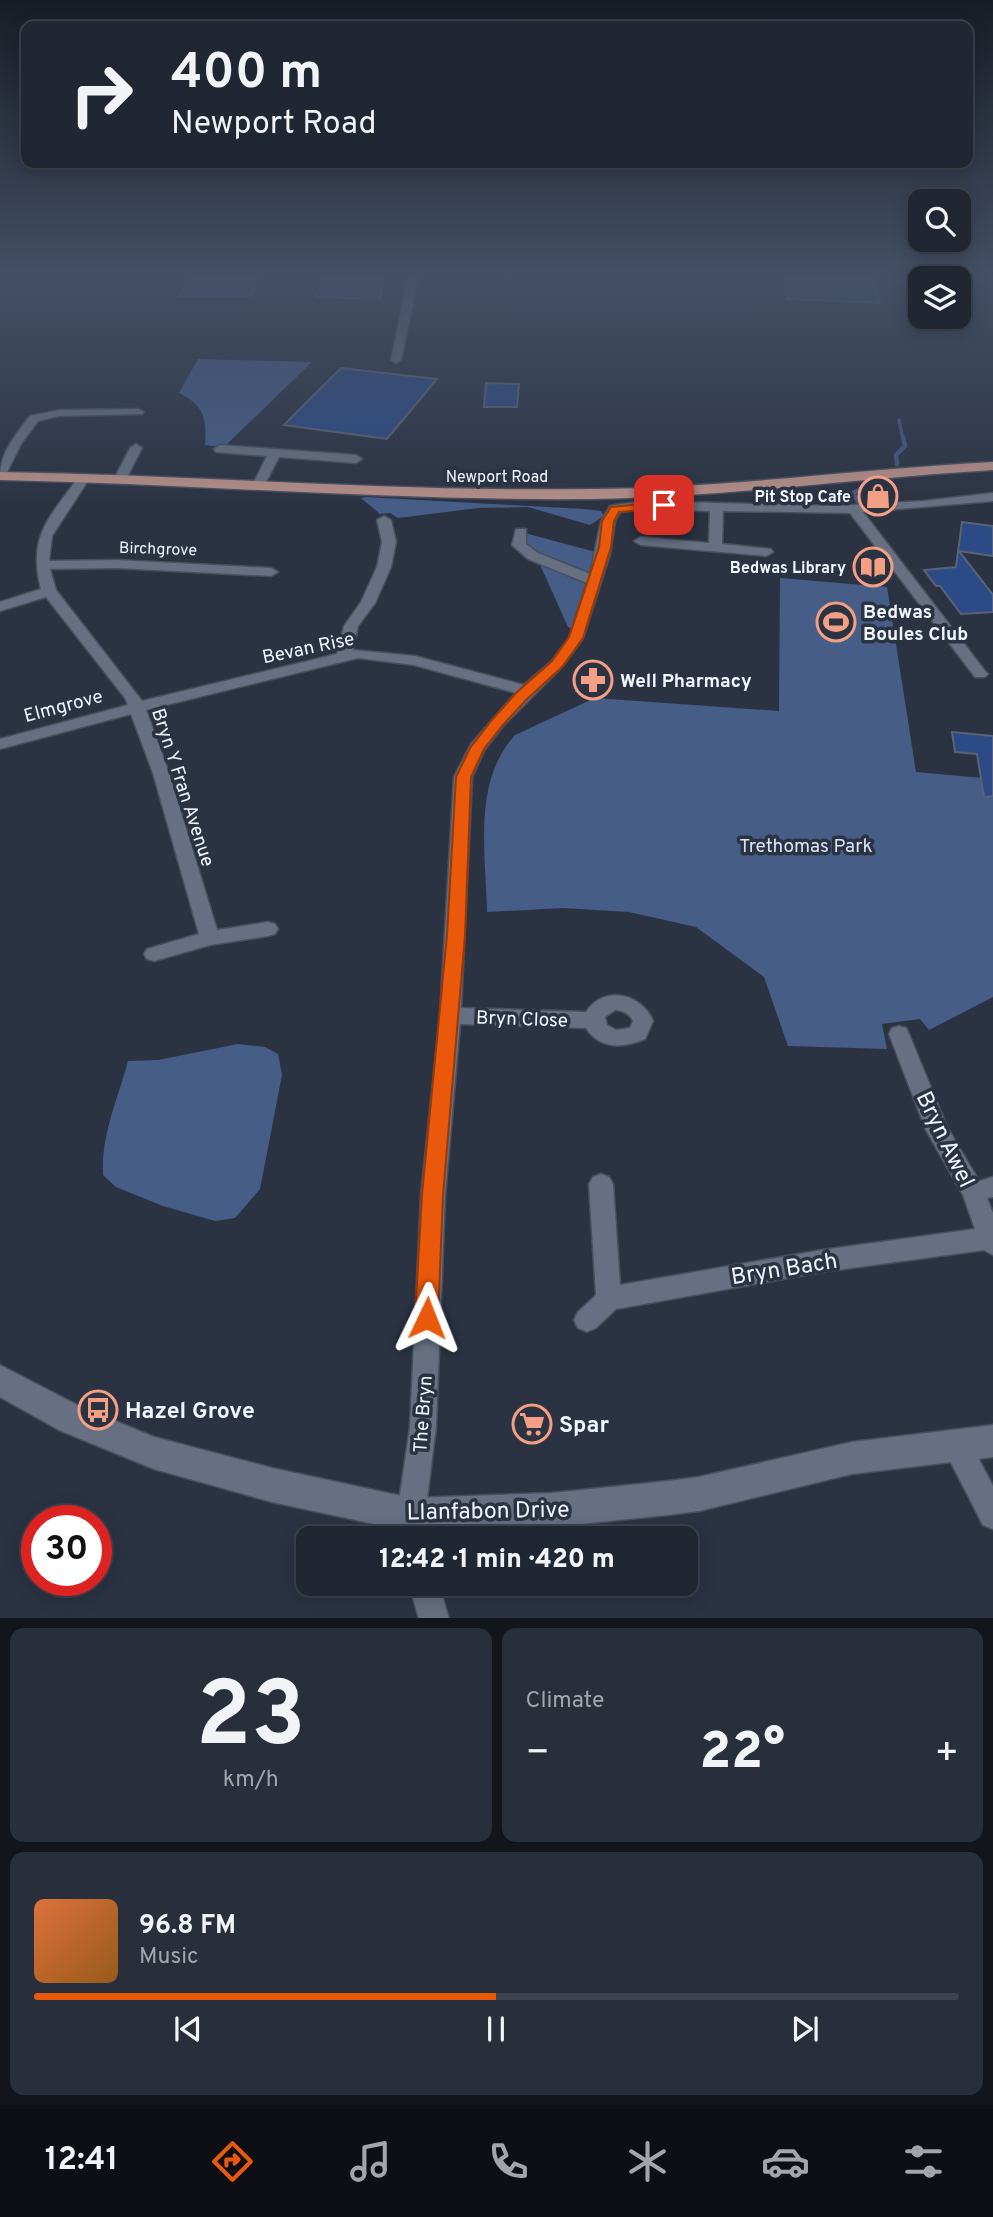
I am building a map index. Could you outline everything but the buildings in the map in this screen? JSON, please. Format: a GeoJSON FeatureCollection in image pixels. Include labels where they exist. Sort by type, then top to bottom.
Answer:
{"type":"FeatureCollection","features":[{"type":"Feature","properties":{"kind":"main road","name":"Newport Road"},"geometry":{"type":"LineString","coordinates":[[0,475],[432,493],[596,494],[732,488],[908,470],[993,466]]}},
{"type":"Feature","properties":{"kind":"street"},"geometry":{"type":"LineString","coordinates":[[396,360],[397,354]]}},
{"type":"Feature","properties":{"kind":"street"},"geometry":{"type":"LineString","coordinates":[[0,475],[15,443],[34,418],[59,413],[138,412]]}},
{"type":"Feature","properties":{"kind":"street"},"geometry":{"type":"LineString","coordinates":[[120,480],[136,448]]}},
{"type":"Feature","properties":{"kind":"street"},"geometry":{"type":"LineString","coordinates":[[220,449],[356,459]]}},
{"type":"Feature","properties":{"kind":"street"},"geometry":{"type":"LineString","coordinates":[[259,484],[274,454]]}},
{"type":"Feature","properties":{"kind":"street","name":"Bryn Y Fran Avenue"},"geometry":{"type":"LineString","coordinates":[[83,479],[45,536],[42,565],[50,591],[128,687],[161,773],[211,938]]}},
{"type":"Feature","properties":{"kind":"street"},"geometry":{"type":"LineString","coordinates":[[715,548],[717,506],[854,509],[993,497]]}},
{"type":"Feature","properties":{"kind":"street","name":"The Bryn"},"geometry":{"type":"LineString","coordinates":[[413,1526],[423,1427],[433,1195],[450,1016],[463,777],[477,748],[527,691],[557,664],[576,638],[605,547],[608,521],[615,509],[629,506],[717,506]]}},
{"type":"Feature","properties":{"kind":"street"},"geometry":{"type":"LineString","coordinates":[[854,509],[981,674]]}},
{"type":"Feature","properties":{"kind":"street"},"geometry":{"type":"LineString","coordinates":[[344,654],[351,626],[368,603],[384,567],[389,542],[384,520]]}},
{"type":"Feature","properties":{"kind":"street"},"geometry":{"type":"LineString","coordinates":[[521,532],[519,545],[533,556],[594,581]]}},
{"type":"Feature","properties":{"kind":"street"},"geometry":{"type":"LineString","coordinates":[[641,541],[766,552]]}},
{"type":"Feature","properties":{"kind":"street","name":"Birchgrove"},"geometry":{"type":"LineString","coordinates":[[42,565],[116,564],[271,572]]}},
{"type":"Feature","properties":{"kind":"street"},"geometry":{"type":"LineString","coordinates":[[0,607],[50,591]]}},
{"type":"Feature","properties":{"kind":"street","name":"Bevan Rise"},"geometry":{"type":"LineString","coordinates":[[137,707],[344,654],[358,653],[415,661],[527,691]]}},
{"type":"Feature","properties":{"kind":"street","name":"Elmgrove"},"geometry":{"type":"LineString","coordinates":[[0,744],[137,707]]}},
{"type":"Feature","properties":{"kind":"street"},"geometry":{"type":"LineString","coordinates":[[154,954],[211,938],[268,929]]}},
{"type":"Feature","properties":{"kind":"street","name":"Bryn Close"},"geometry":{"type":"LineString","coordinates":[[450,1016],[593,1020]]}},
{"type":"Feature","properties":{"kind":"street","name":"Bryn Awel"},"geometry":{"type":"LineString","coordinates":[[899,1034],[937,1130],[983,1190],[992,1241]]}},
{"type":"Feature","properties":{"kind":"street"},"geometry":{"type":"LineString","coordinates":[[587,1320],[610,1299],[601,1185]]}},
{"type":"Feature","properties":{"kind":"street","name":"Bryn Bach"},"geometry":{"type":"LineString","coordinates":[[610,1299],[822,1261],[992,1241]]}},
{"type":"Feature","properties":{"kind":"street","name":"Llanfabon Drive"},"geometry":{"type":"LineString","coordinates":[[0,1380],[70,1419],[154,1453],[410,1526]]}},
{"type":"Feature","properties":{"kind":"street","name":"Llanfabon Drive"},"geometry":{"type":"LineString","coordinates":[[421,1526],[699,1494],[852,1458],[993,1441]]}},
{"type":"Feature","properties":{"kind":"street"},"geometry":{"type":"LineString","coordinates":[[956,1445],[993,1515]]}},
{"type":"Feature","properties":{"kind":"street"},"geometry":{"type":"LineString","coordinates":[[427,1596],[434,1618]]}},
{"type":"Feature","properties":{"kind":"green space"},"geometry":{"type":"Polygon","coordinates":[[[198,359],[312,362],[224,447],[205,445],[202,413],[194,403],[179,393],[198,359]]]}},
{"type":"Feature","properties":{"kind":"green space"},"geometry":{"type":"Polygon","coordinates":[[[361,498],[584,509],[601,511],[604,516],[590,525],[528,507],[478,508],[398,518],[390,513],[380,514],[361,498]]]}},
{"type":"Feature","properties":{"kind":"green space"},"geometry":{"type":"Polygon","coordinates":[[[521,532],[603,554],[579,632],[568,627],[537,558],[524,550],[521,532]]]}},
{"type":"Feature","properties":{"kind":"green space","name":"Trethomas Park"},"geometry":{"type":"Polygon","coordinates":[[[780,578],[887,587],[916,772],[993,779],[993,997],[929,1030],[920,1019],[882,1024],[887,1049],[788,1046],[764,977],[696,927],[629,912],[562,908],[487,912],[484,819],[487,796],[492,774],[501,754],[515,735],[595,698],[779,711],[780,578]]]}},
{"type":"Feature","properties":{"kind":"green space"},"geometry":{"type":"Polygon","coordinates":[[[238,1044],[265,1047],[278,1054],[282,1075],[260,1189],[235,1218],[215,1221],[163,1206],[116,1187],[103,1175],[107,1131],[128,1061],[158,1060],[238,1044]]]}},
{"type":"Feature","properties":{"kind":"waterway"},"geometry":{"type":"LineString","coordinates":[[899,420],[903,439]]}},
{"type":"Feature","properties":{"kind":"waterway"},"geometry":{"type":"LineString","coordinates":[[897,464],[896,455],[905,446],[903,437]]}},
{"type":"Feature","properties":{"kind":"waterway"},"geometry":{"type":"LineString","coordinates":[[858,502],[853,493],[863,488]]}},
{"type":"Feature","properties":{"kind":"place","name":"Pit Stop Cafe"},"geometry":{"type":"Point","coordinates":[878,496]}},
{"type":"Feature","properties":{"kind":"place","name":"Bedwas Library"},"geometry":{"type":"Point","coordinates":[873,567]}},
{"type":"Feature","properties":{"kind":"place","name":"Bedwas Boules Club"},"geometry":{"type":"Point","coordinates":[836,622]}},
{"type":"Feature","properties":{"kind":"place","name":"Well Pharmacy"},"geometry":{"type":"Point","coordinates":[593,680]}},
{"type":"Feature","properties":{"kind":"place","name":"Hazel Grove"},"geometry":{"type":"Point","coordinates":[98,1410]}},
{"type":"Feature","properties":{"kind":"place","name":"Spar"},"geometry":{"type":"Point","coordinates":[532,1424]}},
{"type":"Feature","properties":{"kind":"route"},"geometry":{"type":"LineString","coordinates":[[427,1318],[433,1195],[456,935],[463,777],[477,748],[497,723],[521,696],[557,664],[576,638],[605,547],[608,521],[615,509],[664,505]]}}]}
